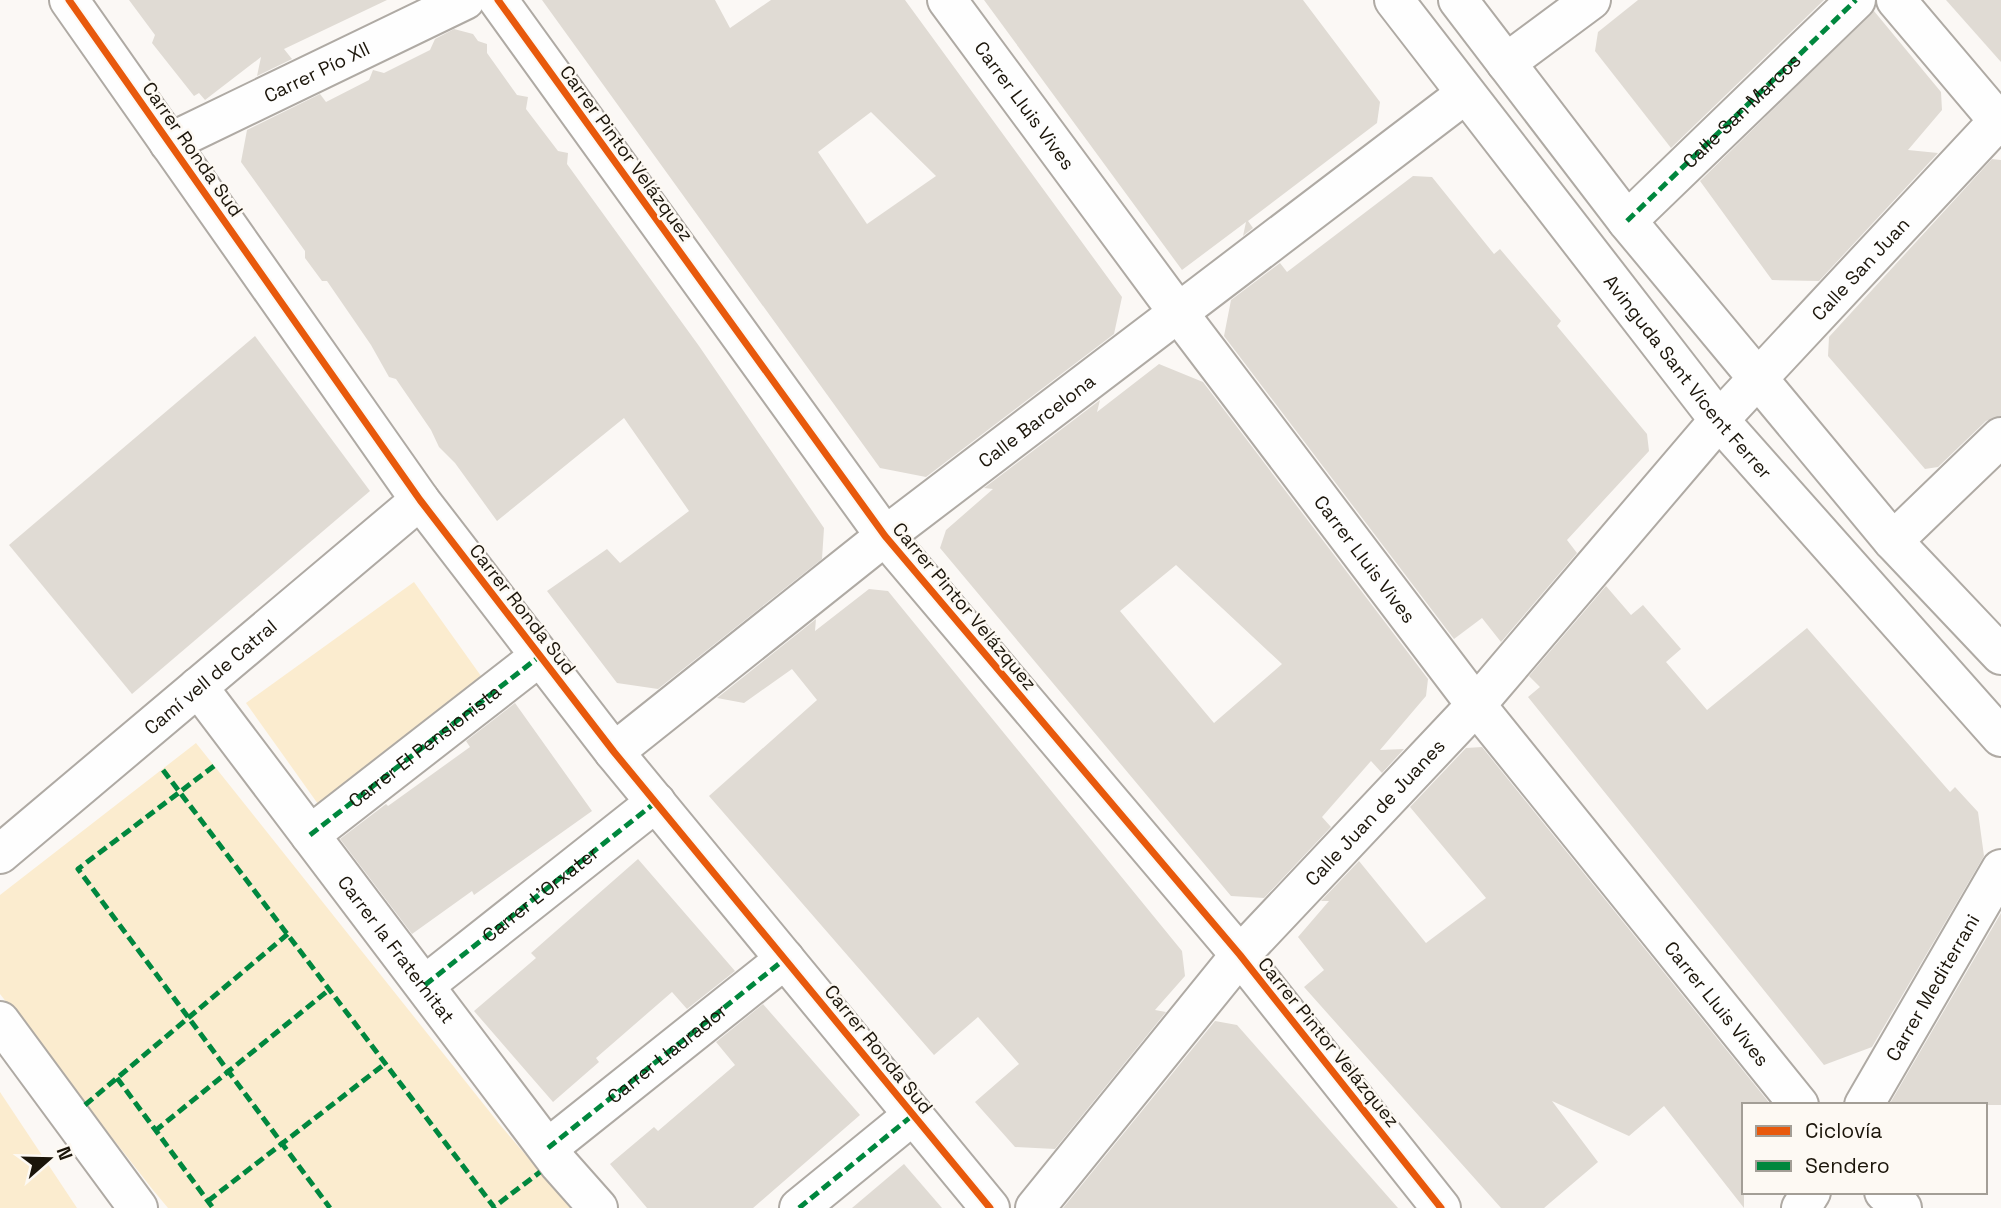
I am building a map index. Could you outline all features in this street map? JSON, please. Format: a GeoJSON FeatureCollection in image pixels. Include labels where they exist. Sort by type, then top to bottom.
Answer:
{"type":"FeatureCollection","features":[{"type":"Feature","properties":{"kind":"main road","name":"Carrer Ronda Sud"},"geometry":{"type":"LineString","coordinates":[[69,0],[420,500],[614,752],[990,1208]]}},
{"type":"Feature","properties":{"kind":"main road","name":"Carrer Pío XII"},"geometry":{"type":"LineString","coordinates":[[169,143],[465,0]]}},
{"type":"Feature","properties":{"kind":"main road","name":"Carrer Pintor Velázquez"},"geometry":{"type":"LineString","coordinates":[[498,0],[885,536],[1240,955],[1441,1208]]}},
{"type":"Feature","properties":{"kind":"main road","name":"Carrer Lluis Vives"},"geometry":{"type":"LineString","coordinates":[[947,0],[1177,311],[1476,705],[1797,1103]]}},
{"type":"Feature","properties":{"kind":"main road","name":"Avinguda Sant Vicent Ferrer"},"geometry":{"type":"LineString","coordinates":[[1394,0],[1464,94],[1719,420],[2001,737]]}},
{"type":"Feature","properties":{"kind":"main road"},"geometry":{"type":"LineString","coordinates":[[1458,0],[1627,221],[1893,541],[2001,655]]}},
{"type":"Feature","properties":{"kind":"main road"},"geometry":{"type":"LineString","coordinates":[[1506,63],[1591,0]]}},
{"type":"Feature","properties":{"kind":"main road","name":"Calle San Marcos"},"geometry":{"type":"LineString","coordinates":[[1627,221],[1856,0]]}},
{"type":"Feature","properties":{"kind":"main road"},"geometry":{"type":"LineString","coordinates":[[1896,0],[2000,121]]}},
{"type":"Feature","properties":{"kind":"main road","name":"Calle Barcelona"},"geometry":{"type":"LineString","coordinates":[[614,752],[885,536],[1464,94]]}},
{"type":"Feature","properties":{"kind":"main road","name":"Calle San Juan"},"geometry":{"type":"LineString","coordinates":[[1719,420],[2000,121]]}},
{"type":"Feature","properties":{"kind":"main road","name":"Calle Juan de Juanes"},"geometry":{"type":"LineString","coordinates":[[1035,1208],[1240,955],[1476,705],[1719,420]]}},
{"type":"Feature","properties":{"kind":"main road"},"geometry":{"type":"LineString","coordinates":[[1893,541],[2001,437]]}},
{"type":"Feature","properties":{"kind":"main road","name":"Camí vell de Catral"},"geometry":{"type":"LineString","coordinates":[[0,854],[420,500]]}},
{"type":"Feature","properties":{"kind":"main road","name":"Carrer El Pensionista"},"geometry":{"type":"LineString","coordinates":[[310,835],[540,656]]}},
{"type":"Feature","properties":{"kind":"main road","name":"Carrer la Fraternitat"},"geometry":{"type":"LineString","coordinates":[[198,687],[548,1148],[598,1208]]}},
{"type":"Feature","properties":{"kind":"main road","name":"Carrer L'Orxater"},"geometry":{"type":"LineString","coordinates":[[425,985],[656,802]]}},
{"type":"Feature","properties":{"kind":"main road","name":"Carrer Mediterrani"},"geometry":{"type":"LineString","coordinates":[[1865,1103],[2001,869]]}},
{"type":"Feature","properties":{"kind":"main road","name":"Carrer Llaurador"},"geometry":{"type":"LineString","coordinates":[[548,1148],[785,959]]}},
{"type":"Feature","properties":{"kind":"main road"},"geometry":{"type":"LineString","coordinates":[[0,1021],[138,1208]]}},
{"type":"Feature","properties":{"kind":"main road"},"geometry":{"type":"LineString","coordinates":[[799,1208],[913,1115]]}},
{"type":"Feature","properties":{"kind":"main road"},"geometry":{"type":"LineString","coordinates":[[1886,1194],[1902,1208]]}},
{"type":"Feature","properties":{"kind":"shaded area"},"geometry":{"type":"Polygon","coordinates":[[[414,582],[486,683],[318,804],[246,703],[414,582]]]}},
{"type":"Feature","properties":{"kind":"shaded area"},"geometry":{"type":"Polygon","coordinates":[[[196,743],[501,1126],[571,1208],[168,1208],[153,1190],[0,994],[0,895],[196,743]]]}},
{"type":"Feature","properties":{"kind":"shaded area"},"geometry":{"type":"Polygon","coordinates":[[[0,1092],[77,1208],[0,1208],[0,1092]]]}},
{"type":"Feature","properties":{"kind":"building"},"geometry":{"type":"Polygon","coordinates":[[[129,0],[387,0],[284,49],[292,59],[257,76],[261,57],[205,100],[199,93],[194,96],[152,43],[155,35],[129,0]]]}},
{"type":"Feature","properties":{"kind":"building"},"geometry":{"type":"Polygon","coordinates":[[[542,0],[715,0],[730,28],[771,0],[905,0],[1122,297],[1114,334],[926,477],[880,468],[542,0]],[[871,112],[818,152],[867,224],[936,176],[871,112]]]}},
{"type":"Feature","properties":{"kind":"building"},"geometry":{"type":"Polygon","coordinates":[[[984,0],[1303,0],[1380,102],[1377,123],[1248,221],[1253,228],[1243,236],[1246,222],[1182,270],[984,0]]]}},
{"type":"Feature","properties":{"kind":"building"},"geometry":{"type":"Polygon","coordinates":[[[1638,0],[1824,0],[1671,148],[1595,51],[1598,32],[1638,0]]]}},
{"type":"Feature","properties":{"kind":"building"},"geometry":{"type":"Polygon","coordinates":[[[1946,0],[2001,0],[2001,62],[1946,0]]]}},
{"type":"Feature","properties":{"kind":"building"},"geometry":{"type":"Polygon","coordinates":[[[1874,11],[1941,92],[1942,110],[1908,150],[1938,153],[1819,281],[1772,280],[1700,181],[1874,11]]]}},
{"type":"Feature","properties":{"kind":"building"},"geometry":{"type":"Polygon","coordinates":[[[454,29],[473,34],[478,41],[487,44],[487,53],[517,95],[528,97],[526,109],[558,151],[568,153],[567,164],[699,346],[824,528],[822,559],[658,689],[617,683],[547,591],[607,549],[620,563],[689,511],[624,418],[497,521],[455,463],[439,447],[431,430],[396,379],[389,377],[371,345],[327,281],[322,281],[305,258],[305,251],[241,162],[247,130],[320,94],[326,102],[369,80],[373,70],[384,73],[430,50],[435,39],[454,29]]]}},
{"type":"Feature","properties":{"kind":"building"},"geometry":{"type":"Polygon","coordinates":[[[1992,159],[2001,160],[2001,416],[1986,421],[1938,467],[1925,469],[1828,356],[1829,337],[1992,159]]]}},
{"type":"Feature","properties":{"kind":"building"},"geometry":{"type":"Polygon","coordinates":[[[1413,176],[1432,177],[1494,254],[1500,249],[1561,321],[1557,326],[1647,434],[1649,451],[1567,540],[1577,553],[1501,642],[1482,618],[1454,639],[1224,336],[1231,300],[1280,263],[1287,272],[1413,176]]]}},
{"type":"Feature","properties":{"kind":"building"},"geometry":{"type":"Polygon","coordinates":[[[255,336],[370,491],[132,694],[9,545],[255,336]]]}},
{"type":"Feature","properties":{"kind":"building"},"geometry":{"type":"Polygon","coordinates":[[[1159,364],[1203,382],[1428,679],[1426,696],[1380,750],[1404,749],[1382,773],[1371,761],[1322,817],[1331,827],[1264,898],[1231,896],[940,548],[946,530],[993,489],[984,488],[1100,400],[1097,412],[1159,364]],[[1176,565],[1120,611],[1214,723],[1282,664],[1176,565]]]}},
{"type":"Feature","properties":{"kind":"building"},"geometry":{"type":"Polygon","coordinates":[[[1606,586],[1631,615],[1643,605],[1681,649],[1666,662],[1707,710],[1807,628],[1950,792],[1955,787],[1978,812],[1984,856],[1872,1047],[1824,1065],[1528,697],[1540,687],[1529,676],[1606,586]]]}},
{"type":"Feature","properties":{"kind":"building"},"geometry":{"type":"Polygon","coordinates":[[[869,589],[888,591],[1182,951],[1185,976],[1155,1010],[1166,1012],[1055,1149],[1015,1147],[975,1102],[1019,1064],[978,1017],[934,1055],[709,796],[817,700],[792,669],[744,703],[717,698],[816,619],[815,631],[869,589]]]}},
{"type":"Feature","properties":{"kind":"building"},"geometry":{"type":"Polygon","coordinates":[[[515,703],[592,811],[474,895],[472,891],[412,934],[340,839],[470,747],[466,741],[515,703]]]}},
{"type":"Feature","properties":{"kind":"building"},"geometry":{"type":"Polygon","coordinates":[[[1482,747],[1769,1103],[1742,1103],[1744,1208],[1664,1106],[1629,1136],[1552,1101],[1598,1162],[1544,1208],[1501,1208],[1304,987],[1324,970],[1298,937],[1329,901],[1321,901],[1359,861],[1426,943],[1486,898],[1410,807],[1466,748],[1482,747]]]}},
{"type":"Feature","properties":{"kind":"building"},"geometry":{"type":"Polygon","coordinates":[[[638,859],[735,971],[687,1009],[672,992],[596,1058],[599,1062],[553,1102],[474,1011],[536,958],[531,953],[638,859]]]}},
{"type":"Feature","properties":{"kind":"building"},"geometry":{"type":"Polygon","coordinates":[[[2001,913],[2001,1105],[1890,1103],[2001,913]]]}},
{"type":"Feature","properties":{"kind":"building"},"geometry":{"type":"Polygon","coordinates":[[[763,1004],[860,1115],[753,1208],[647,1208],[610,1164],[654,1127],[658,1131],[735,1065],[716,1042],[763,1004]]]}},
{"type":"Feature","properties":{"kind":"building"},"geometry":{"type":"Polygon","coordinates":[[[1215,1021],[1237,1025],[1398,1208],[1063,1208],[1215,1021]]]}},
{"type":"Feature","properties":{"kind":"building"},"geometry":{"type":"Polygon","coordinates":[[[904,1164],[942,1208],[852,1208],[904,1164]]]}},
{"type":"Feature","properties":{"kind":"marked path"},"geometry":{"type":"LineString","coordinates":[[1627,221],[1856,0]]}},
{"type":"Feature","properties":{"kind":"marked path"},"geometry":{"type":"LineString","coordinates":[[310,835],[540,656]]}},
{"type":"Feature","properties":{"kind":"marked path"},"geometry":{"type":"LineString","coordinates":[[214,766],[78,869],[330,1208]]}},
{"type":"Feature","properties":{"kind":"marked path"},"geometry":{"type":"LineString","coordinates":[[163,770],[494,1207],[540,1172]]}},
{"type":"Feature","properties":{"kind":"marked path"},"geometry":{"type":"LineString","coordinates":[[425,985],[656,802]]}},
{"type":"Feature","properties":{"kind":"marked path"},"geometry":{"type":"LineString","coordinates":[[85,1105],[289,933]]}},
{"type":"Feature","properties":{"kind":"marked path"},"geometry":{"type":"LineString","coordinates":[[548,1148],[785,959]]}},
{"type":"Feature","properties":{"kind":"marked path"},"geometry":{"type":"LineString","coordinates":[[155,1131],[330,989]]}},
{"type":"Feature","properties":{"kind":"marked path"},"geometry":{"type":"LineString","coordinates":[[208,1201],[386,1063]]}},
{"type":"Feature","properties":{"kind":"marked path"},"geometry":{"type":"LineString","coordinates":[[117,1078],[213,1208]]}},
{"type":"Feature","properties":{"kind":"marked path"},"geometry":{"type":"LineString","coordinates":[[799,1208],[913,1115]]}},
{"type":"Feature","properties":{"kind":"cycle path"},"geometry":{"type":"LineString","coordinates":[[69,0],[420,500],[614,752],[990,1208]]}},
{"type":"Feature","properties":{"kind":"cycle path"},"geometry":{"type":"LineString","coordinates":[[498,0],[885,536],[1240,955],[1441,1208]]}}]}
